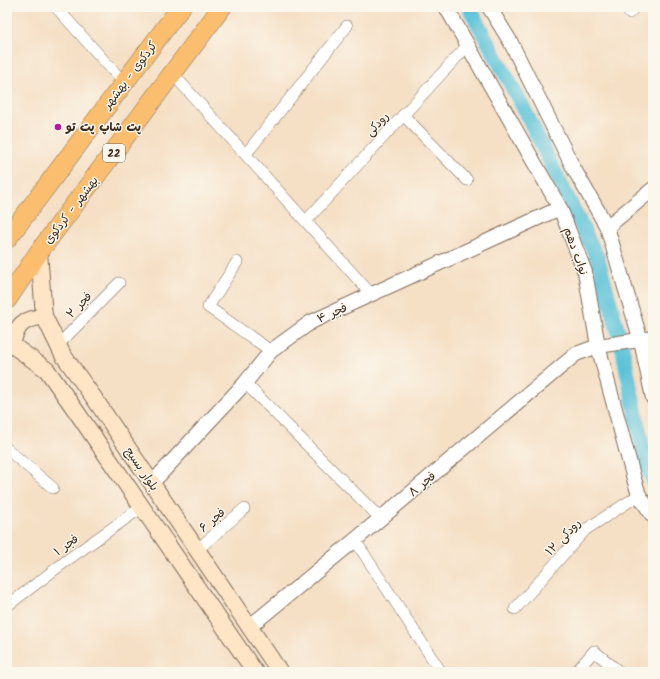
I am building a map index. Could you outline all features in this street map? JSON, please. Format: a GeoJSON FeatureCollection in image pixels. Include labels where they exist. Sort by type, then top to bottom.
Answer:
{"type":"FeatureCollection","features":[{"type":"Feature","properties":{"kind":"highway","name":"کردکوی - بهشهر"},"geometry":{"type":"LineString","coordinates":[[7,239],[181,7]]}},
{"type":"Feature","properties":{"kind":"highway","name":"بهشهر - کردکوی"},"geometry":{"type":"LineString","coordinates":[[7,300],[39,252],[222,7]]}},
{"type":"Feature","properties":{"kind":"main road","name":"بلوار بسیج"},"geometry":{"type":"LineString","coordinates":[[39,252],[44,316],[63,355],[94,398],[280,672]]}},
{"type":"Feature","properties":{"kind":"main road"},"geometry":{"type":"LineString","coordinates":[[10,346],[19,326],[25,321],[44,316]]}},
{"type":"Feature","properties":{"kind":"main road","name":"بلوار بسیج"},"geometry":{"type":"LineString","coordinates":[[10,346],[46,370],[76,411],[256,672]]}},
{"type":"Feature","properties":{"kind":"street"},"geometry":{"type":"LineString","coordinates":[[56,7],[124,82]]}},
{"type":"Feature","properties":{"kind":"street","name":"نواب دهم"},"geometry":{"type":"LineString","coordinates":[[446,7],[560,208],[585,272],[598,346],[634,479],[639,495],[653,516]]}},
{"type":"Feature","properties":{"kind":"street"},"geometry":{"type":"LineString","coordinates":[[489,7],[510,41],[574,169],[607,228],[647,339],[653,398]]}},
{"type":"Feature","properties":{"kind":"street"},"geometry":{"type":"LineString","coordinates":[[246,154],[347,26]]}},
{"type":"Feature","properties":{"kind":"street","name":"رودکی"},"geometry":{"type":"LineString","coordinates":[[306,221],[468,45]]}},
{"type":"Feature","properties":{"kind":"street"},"geometry":{"type":"LineString","coordinates":[[172,73],[372,295]]}},
{"type":"Feature","properties":{"kind":"street"},"geometry":{"type":"LineString","coordinates":[[403,115],[467,180]]}},
{"type":"Feature","properties":{"kind":"street"},"geometry":{"type":"LineString","coordinates":[[607,228],[653,189]]}},
{"type":"Feature","properties":{"kind":"street","name":"فجر ۴"},"geometry":{"type":"LineString","coordinates":[[152,483],[245,383],[271,351],[311,322],[560,208]]}},
{"type":"Feature","properties":{"kind":"street"},"geometry":{"type":"LineString","coordinates":[[237,262],[208,306],[271,351]]}},
{"type":"Feature","properties":{"kind":"street","name":"فجر ۲"},"geometry":{"type":"LineString","coordinates":[[58,345],[118,283]]}},
{"type":"Feature","properties":{"kind":"street","name":"فجر ۸"},"geometry":{"type":"LineString","coordinates":[[249,627],[576,354],[598,346],[647,339]]}},
{"type":"Feature","properties":{"kind":"street"},"geometry":{"type":"LineString","coordinates":[[245,383],[381,518]]}},
{"type":"Feature","properties":{"kind":"street"},"geometry":{"type":"LineString","coordinates":[[7,449],[53,488]]}},
{"type":"Feature","properties":{"kind":"street","name":"رودکی ۱۲"},"geometry":{"type":"LineString","coordinates":[[515,609],[585,530],[639,495]]}},
{"type":"Feature","properties":{"kind":"street","name":"فجر ۱"},"geometry":{"type":"LineString","coordinates":[[7,606],[70,558],[142,507]]}},
{"type":"Feature","properties":{"kind":"street","name":"فجر ۶"},"geometry":{"type":"LineString","coordinates":[[197,550],[244,509]]}},
{"type":"Feature","properties":{"kind":"street"},"geometry":{"type":"LineString","coordinates":[[355,540],[441,672]]}},
{"type":"Feature","properties":{"kind":"street"},"geometry":{"type":"LineString","coordinates":[[576,672],[594,652],[617,670]]}},
{"type":"Feature","properties":{"kind":"waterway"},"geometry":{"type":"LineString","coordinates":[[469,7],[523,107],[598,259],[622,346],[645,459],[653,481]]}},
{"type":"Feature","properties":{"kind":"place","name":"پت شاپ پت تو"},"geometry":{"type":"Point","coordinates":[58,127]}}]}
